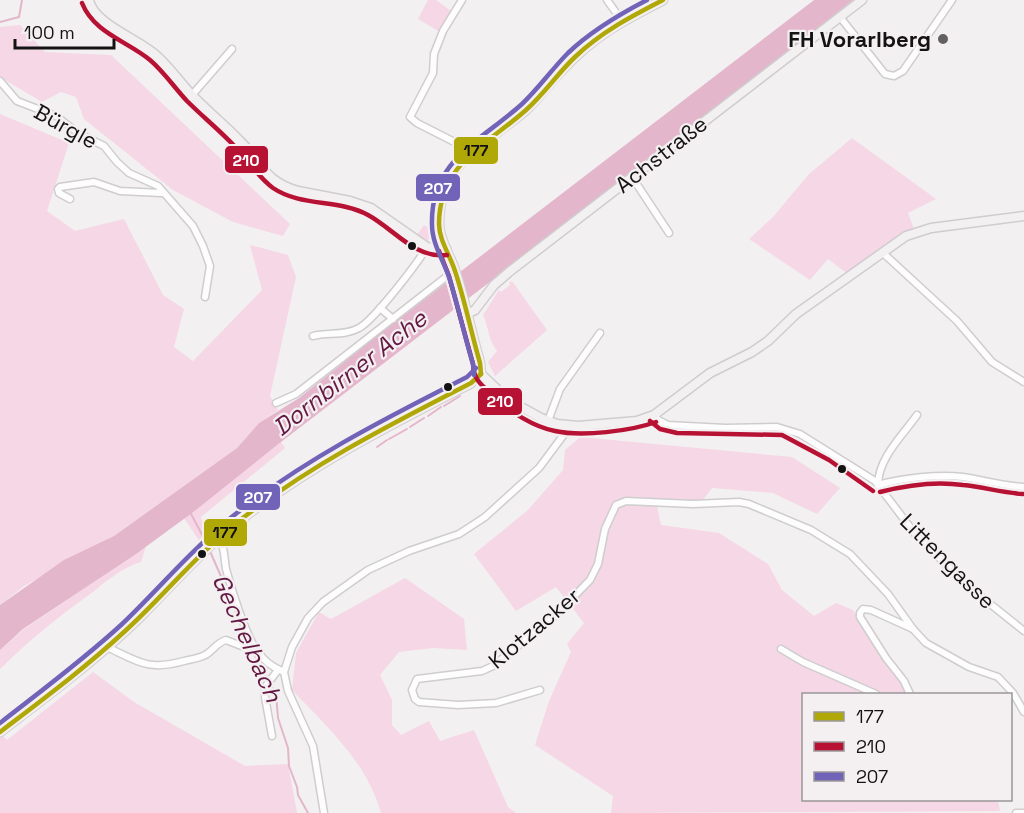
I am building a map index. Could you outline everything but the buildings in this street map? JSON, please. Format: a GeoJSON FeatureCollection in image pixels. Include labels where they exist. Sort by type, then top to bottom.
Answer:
{"type":"FeatureCollection","features":[{"type":"Feature","properties":{"kind":"street"},"geometry":{"type":"LineString","coordinates":[[89,0],[97,15],[157,56],[192,95],[245,146],[261,169],[272,179],[287,188],[350,201],[371,208],[427,246],[434,249],[446,248]]}},
{"type":"Feature","properties":{"kind":"street"},"geometry":{"type":"LineString","coordinates":[[462,0],[442,31],[434,54],[433,73],[410,117],[417,123],[472,151]]}},
{"type":"Feature","properties":{"kind":"street"},"geometry":{"type":"LineString","coordinates":[[607,0],[622,21]]}},
{"type":"Feature","properties":{"kind":"street"},"geometry":{"type":"LineString","coordinates":[[663,0],[606,30],[579,53],[528,108],[472,151],[452,174],[443,194],[439,225],[441,236],[456,272],[481,374],[501,394],[514,403],[548,421],[569,425],[637,420],[654,415],[710,373],[752,352],[768,341],[796,314],[906,236],[925,229],[1024,216]]}},
{"type":"Feature","properties":{"kind":"street","name":"Achstraße"},"geometry":{"type":"LineString","coordinates":[[466,310],[475,310],[494,285],[509,272],[862,0]]}},
{"type":"Feature","properties":{"kind":"street"},"geometry":{"type":"LineString","coordinates":[[840,17],[885,74],[894,76],[903,71],[952,0]]}},
{"type":"Feature","properties":{"kind":"street"},"geometry":{"type":"LineString","coordinates":[[192,95],[232,49]]}},
{"type":"Feature","properties":{"kind":"street","name":"Bürgle"},"geometry":{"type":"LineString","coordinates":[[0,81],[17,101],[56,116],[78,133],[104,146],[129,173],[158,186],[193,226],[203,246],[210,266],[205,297]]}},
{"type":"Feature","properties":{"kind":"street"},"geometry":{"type":"LineString","coordinates":[[632,177],[669,233]]}},
{"type":"Feature","properties":{"kind":"street","name":"Bürgle"},"geometry":{"type":"LineString","coordinates":[[70,198],[59,193],[58,189],[94,182],[120,191],[162,193]]}},
{"type":"Feature","properties":{"kind":"street"},"geometry":{"type":"LineString","coordinates":[[313,336],[358,329],[373,318],[427,246]]}},
{"type":"Feature","properties":{"kind":"street"},"geometry":{"type":"LineString","coordinates":[[883,253],[957,321],[992,362],[1024,382]]}},
{"type":"Feature","properties":{"kind":"street"},"geometry":{"type":"LineString","coordinates":[[276,403],[296,394],[446,277],[456,272]]}},
{"type":"Feature","properties":{"kind":"street"},"geometry":{"type":"LineString","coordinates":[[380,308],[393,319]]}},
{"type":"Feature","properties":{"kind":"street"},"geometry":{"type":"LineString","coordinates":[[548,421],[560,388],[600,333]]}},
{"type":"Feature","properties":{"kind":"street"},"geometry":{"type":"LineString","coordinates":[[0,732],[107,647],[219,537],[278,493],[381,428],[471,383],[481,374]]}},
{"type":"Feature","properties":{"kind":"street"},"geometry":{"type":"LineString","coordinates":[[654,415],[668,425],[725,428],[777,427],[793,431],[878,485],[942,476],[1024,487]]}},
{"type":"Feature","properties":{"kind":"street"},"geometry":{"type":"LineString","coordinates":[[878,485],[886,459],[917,415]]}},
{"type":"Feature","properties":{"kind":"street"},"geometry":{"type":"LineString","coordinates":[[272,736],[265,687],[281,671],[292,647],[315,609],[376,566],[409,551],[459,534],[485,517],[539,468],[569,425]]}},
{"type":"Feature","properties":{"kind":"street","name":"Littengasse"},"geometry":{"type":"LineString","coordinates":[[878,485],[916,535],[969,587],[1024,632]]}},
{"type":"Feature","properties":{"kind":"street","name":"Klotzacker"},"geometry":{"type":"LineString","coordinates":[[540,690],[503,702],[472,705],[419,702],[415,699],[412,690],[417,679],[482,671],[493,666],[556,615],[590,580],[601,555],[609,518],[616,505],[626,501],[693,504],[739,502],[811,530],[850,554],[888,594],[913,629]]}},
{"type":"Feature","properties":{"kind":"street"},"geometry":{"type":"LineString","coordinates":[[219,537],[223,543],[226,566],[236,600],[256,651],[273,667],[281,671],[313,746],[324,813]]}},
{"type":"Feature","properties":{"kind":"street"},"geometry":{"type":"LineString","coordinates":[[910,693],[908,687],[860,617],[863,609],[871,610],[913,629],[933,647],[969,667],[998,677],[1024,712]]}},
{"type":"Feature","properties":{"kind":"street"},"geometry":{"type":"LineString","coordinates":[[107,647],[140,663],[155,666],[177,663],[206,654],[226,640],[256,651]]}},
{"type":"Feature","properties":{"kind":"street"},"geometry":{"type":"LineString","coordinates":[[781,649],[803,662],[874,693]]}},
{"type":"Feature","properties":{"kind":"street"},"geometry":{"type":"LineString","coordinates":[[1016,813],[1024,813]]}},
{"type":"Feature","properties":{"kind":"shaded area"},"geometry":{"type":"Polygon","coordinates":[[[428,0],[436,0],[451,11],[440,32],[418,19],[428,0]]]}},
{"type":"Feature","properties":{"kind":"shaded area"},"geometry":{"type":"Polygon","coordinates":[[[20,25],[45,52],[111,55],[290,224],[283,236],[233,222],[173,190],[84,119],[76,97],[61,92],[42,102],[0,77],[0,27],[20,25]]]}},
{"type":"Feature","properties":{"kind":"shaded area"},"geometry":{"type":"Polygon","coordinates":[[[0,114],[69,143],[47,211],[75,231],[124,219],[163,295],[184,309],[174,347],[193,361],[262,290],[250,245],[288,255],[296,277],[270,396],[278,410],[259,423],[237,448],[114,536],[24,586],[0,605],[0,114]]]}},
{"type":"Feature","properties":{"kind":"shaded area"},"geometry":{"type":"Polygon","coordinates":[[[852,138],[936,199],[908,213],[914,229],[877,250],[848,274],[828,259],[810,280],[749,239],[773,217],[809,174],[852,138]]]}},
{"type":"Feature","properties":{"kind":"shaded area"},"geometry":{"type":"Polygon","coordinates":[[[424,225],[433,231],[427,242],[417,235],[424,225]]]}},
{"type":"Feature","properties":{"kind":"shaded area"},"geometry":{"type":"Polygon","coordinates":[[[512,281],[547,330],[495,376],[488,362],[497,351],[483,315],[499,290],[501,292],[512,281]]]}},
{"type":"Feature","properties":{"kind":"shaded area"},"geometry":{"type":"Polygon","coordinates":[[[580,437],[792,457],[840,488],[817,514],[773,493],[712,488],[703,500],[657,506],[661,525],[719,533],[768,564],[782,590],[814,616],[836,603],[853,610],[906,693],[802,693],[802,801],[998,801],[1000,811],[611,813],[613,796],[535,745],[549,701],[571,652],[567,644],[584,623],[556,587],[516,611],[474,554],[528,510],[563,470],[565,450],[580,437]]]}},
{"type":"Feature","properties":{"kind":"shaded area"},"geometry":{"type":"Polygon","coordinates":[[[281,442],[285,448],[201,517],[207,536],[200,542],[184,518],[281,442]]]}},
{"type":"Feature","properties":{"kind":"shaded area"},"geometry":{"type":"Polygon","coordinates":[[[146,546],[141,562],[114,575],[66,611],[0,669],[0,650],[23,630],[146,546]]]}},
{"type":"Feature","properties":{"kind":"shaded area"},"geometry":{"type":"Polygon","coordinates":[[[405,578],[464,619],[467,650],[433,648],[399,652],[380,675],[392,700],[392,725],[401,735],[429,721],[440,741],[474,730],[508,807],[516,813],[381,813],[375,795],[356,761],[292,690],[296,653],[319,612],[331,619],[405,578]]]}},
{"type":"Feature","properties":{"kind":"shaded area"},"geometry":{"type":"Polygon","coordinates":[[[93,672],[134,702],[245,766],[288,764],[297,813],[0,813],[0,733],[7,740],[93,672]]]}},
{"type":"Feature","properties":{"kind":"water","name":"Dornbirner Ache"},"geometry":{"type":"Polygon","coordinates":[[[814,0],[853,0],[726,101],[281,442],[192,513],[136,554],[23,629],[0,650],[0,605],[64,560],[114,536],[237,448],[259,423],[299,398],[814,0]]]}},
{"type":"Feature","properties":{"kind":"waterway"},"geometry":{"type":"LineString","coordinates":[[0,22],[19,17],[22,0]]}},
{"type":"Feature","properties":{"kind":"waterway"},"geometry":{"type":"LineString","coordinates":[[444,406],[460,396]]}},
{"type":"Feature","properties":{"kind":"waterway"},"geometry":{"type":"LineString","coordinates":[[428,416],[441,407]]}},
{"type":"Feature","properties":{"kind":"waterway"},"geometry":{"type":"LineString","coordinates":[[410,427],[424,418]]}},
{"type":"Feature","properties":{"kind":"waterway"},"geometry":{"type":"LineString","coordinates":[[389,439],[407,429]]}},
{"type":"Feature","properties":{"kind":"waterway"},"geometry":{"type":"LineString","coordinates":[[377,447],[387,440]]}},
{"type":"Feature","properties":{"kind":"waterway","name":"Gechelbach"},"geometry":{"type":"LineString","coordinates":[[190,512],[207,544]]}},
{"type":"Feature","properties":{"kind":"waterway","name":"Gechelbach"},"geometry":{"type":"LineString","coordinates":[[209,549],[237,613]]}},
{"type":"Feature","properties":{"kind":"waterway","name":"Gechelbach"},"geometry":{"type":"LineString","coordinates":[[254,654],[276,694],[278,718],[288,748],[289,766],[298,795],[308,813]]}},
{"type":"Feature","properties":{"kind":"transit line","name":"207"},"geometry":{"type":"LineString","coordinates":[[474,375],[452,288],[432,232],[434,203],[439,184],[461,154],[522,104],[577,45],[605,24],[647,0]]}},
{"type":"Feature","properties":{"kind":"transit line","name":"177"},"geometry":{"type":"LineString","coordinates":[[481,374],[462,294],[439,230],[441,203],[447,185],[456,170],[468,157],[526,110],[585,48],[617,25],[663,0]]}},
{"type":"Feature","properties":{"kind":"transit line","name":"210"},"geometry":{"type":"LineString","coordinates":[[82,3],[94,22],[155,65],[187,101],[233,144],[273,188],[296,198],[357,210],[378,221],[415,248],[435,255],[447,255]]}},
{"type":"Feature","properties":{"kind":"transit line","name":"210"},"geometry":{"type":"LineString","coordinates":[[439,251],[449,276],[475,375],[483,386],[508,408],[539,426],[566,433],[606,432],[656,422]]}},
{"type":"Feature","properties":{"kind":"transit line","name":"207"},"geometry":{"type":"LineString","coordinates":[[0,723],[107,638],[200,545],[256,499],[344,442],[467,377],[476,368]]}},
{"type":"Feature","properties":{"kind":"transit line","name":"177"},"geometry":{"type":"LineString","coordinates":[[0,732],[109,645],[138,619],[205,550],[261,504],[349,448],[471,383],[481,374]]}},
{"type":"Feature","properties":{"kind":"transit line","name":"210"},"geometry":{"type":"LineString","coordinates":[[650,421],[660,429],[677,433],[782,435],[829,460],[873,491]]}},
{"type":"Feature","properties":{"kind":"transit line","name":"210"},"geometry":{"type":"LineString","coordinates":[[880,492],[942,483],[1023,494]]}},
{"type":"Feature","properties":{"kind":"place","name":"FH Vorarlberg"},"geometry":{"type":"Point","coordinates":[943,39]}}]}
